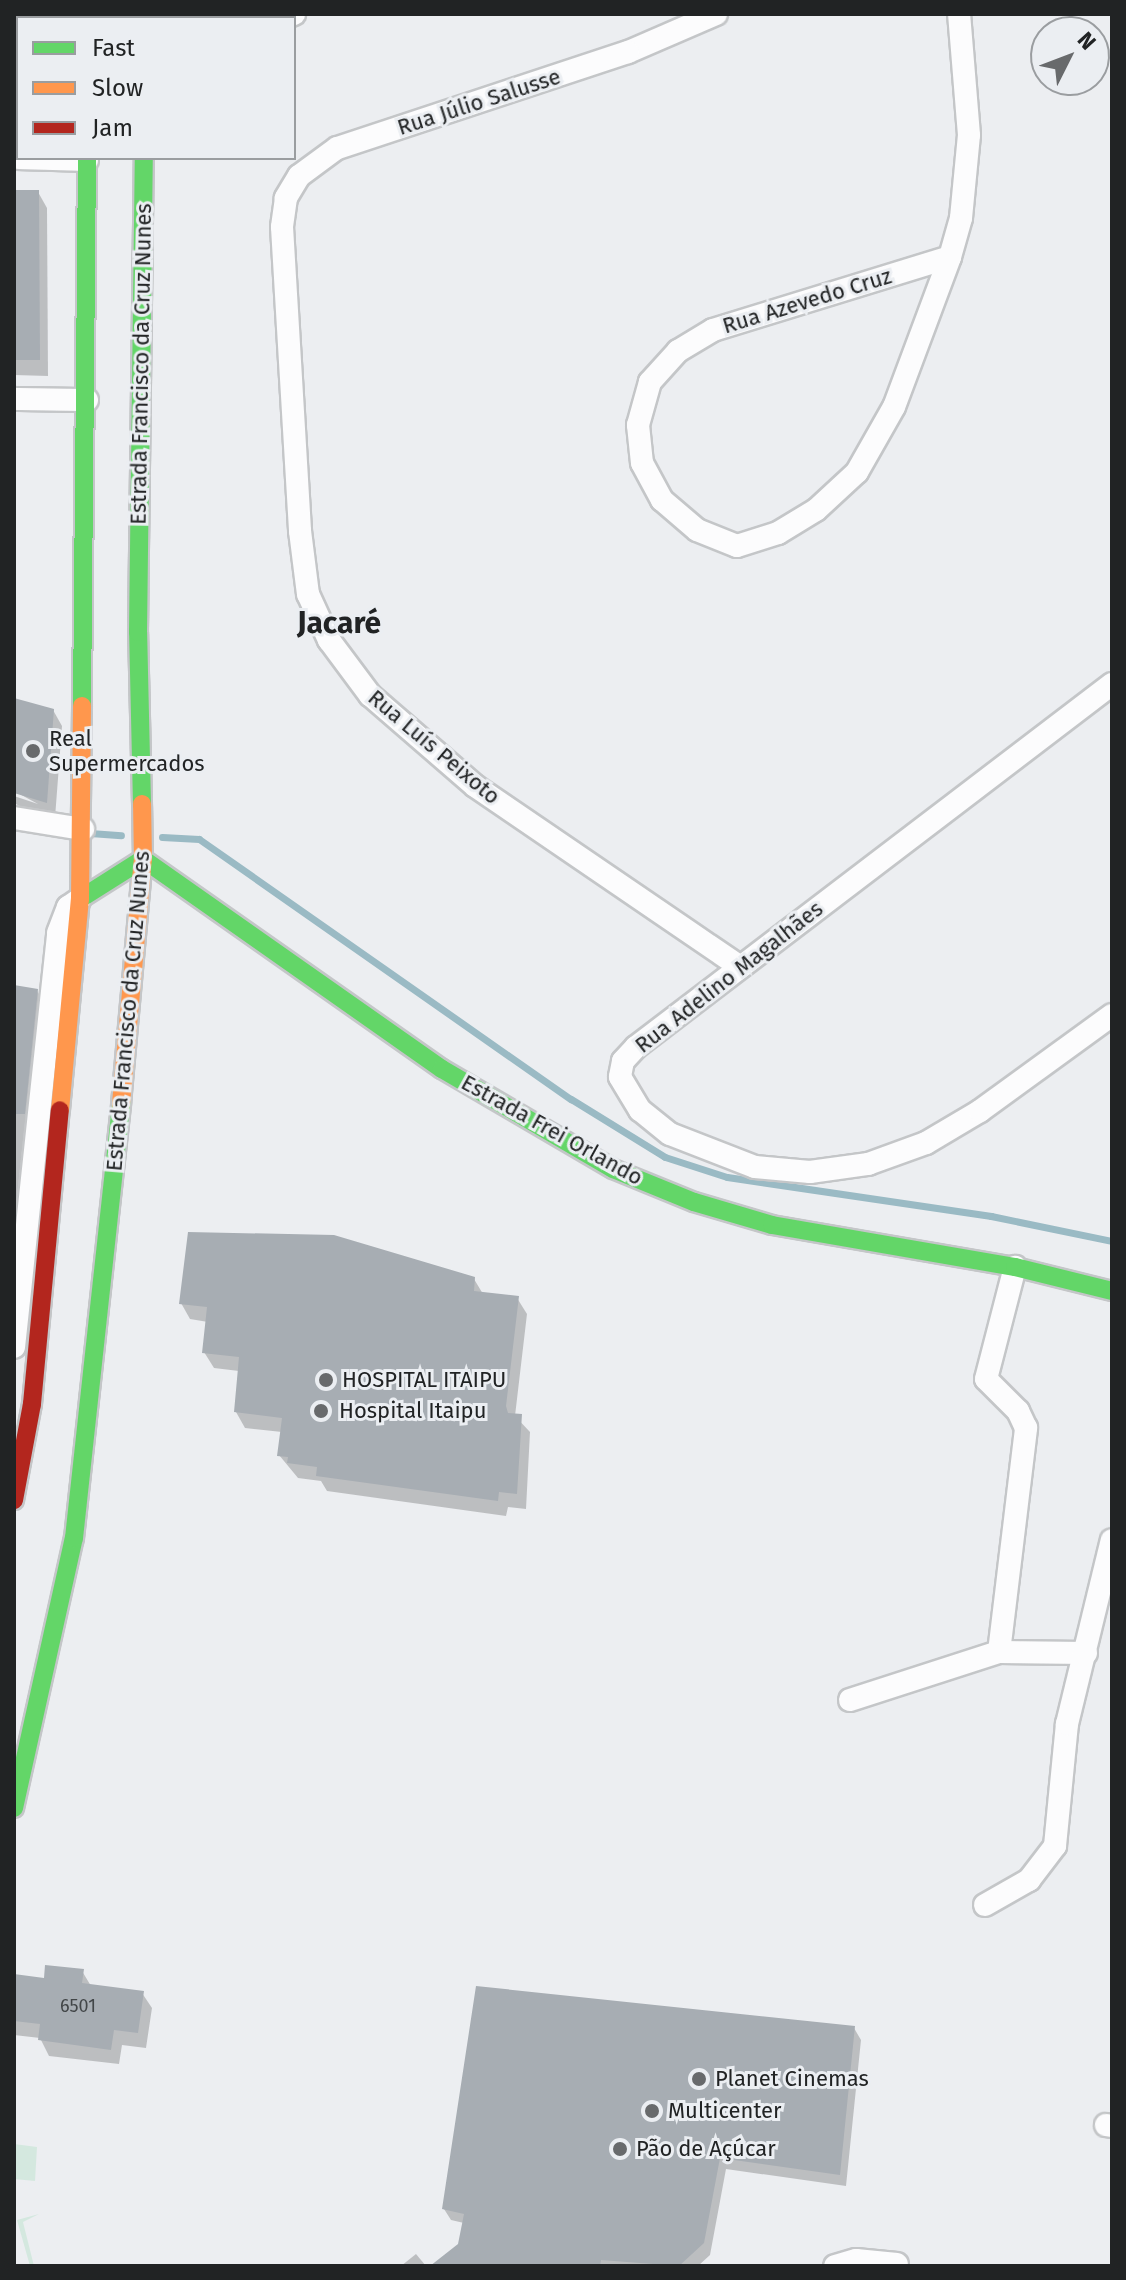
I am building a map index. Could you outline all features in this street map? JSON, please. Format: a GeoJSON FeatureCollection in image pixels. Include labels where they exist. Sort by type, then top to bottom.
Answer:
{"type":"FeatureCollection","features":[{"type":"Feature","properties":{"kind":"main road"},"geometry":{"type":"LineString","coordinates":[[14,1500],[32,1404],[80,899],[87,160]]}},
{"type":"Feature","properties":{"kind":"main road","name":"Estrada Francisco da Cruz Nunes"},"geometry":{"type":"LineString","coordinates":[[14,1808],[74,1538],[110,1228],[143,859],[138,632],[144,160]]}},
{"type":"Feature","properties":{"kind":"main road"},"geometry":{"type":"LineString","coordinates":[[80,899],[143,859]]}},
{"type":"Feature","properties":{"kind":"main road","name":"Estrada Frei Orlando"},"geometry":{"type":"LineString","coordinates":[[143,859],[442,1069],[613,1169],[694,1202],[772,1225],[1015,1267],[1112,1291]]}},
{"type":"Feature","properties":{"kind":"street","name":"Rua Júlio Salusse"},"geometry":{"type":"LineString","coordinates":[[282,227],[286,198],[299,176],[337,148],[628,52],[716,14]]}},
{"type":"Feature","properties":{"kind":"street","name":"Rua Azevedo Cruz"},"geometry":{"type":"LineString","coordinates":[[950,257],[713,330],[678,351],[650,382],[638,425],[642,463],[662,500],[697,530],[737,546],[778,533],[816,510],[857,472],[894,407],[950,257],[968,176],[959,14]]}},
{"type":"Feature","properties":{"kind":"street","name":"Rua Luís Peixoto"},"geometry":{"type":"LineString","coordinates":[[282,227],[300,531],[308,594],[329,640],[370,695],[475,786],[740,967]]}},
{"type":"Feature","properties":{"kind":"street"},"geometry":{"type":"LineString","coordinates":[[14,399],[87,400]]}},
{"type":"Feature","properties":{"kind":"street","name":"Rua Adelino Magalhães"},"geometry":{"type":"LineString","coordinates":[[1112,684],[636,1047],[623,1061],[620,1077],[640,1110],[670,1134],[755,1167],[810,1172],[868,1164],[926,1143],[980,1111],[1112,1015]]}},
{"type":"Feature","properties":{"kind":"street"},"geometry":{"type":"LineString","coordinates":[[14,818],[83,829]]}},
{"type":"Feature","properties":{"kind":"street"},"geometry":{"type":"LineString","coordinates":[[14,1347],[58,933],[68,907],[80,899]]}},
{"type":"Feature","properties":{"kind":"street"},"geometry":{"type":"LineString","coordinates":[[999,1652],[1026,1428],[1018,1411],[986,1379],[1015,1267]]}},
{"type":"Feature","properties":{"kind":"street"},"geometry":{"type":"LineString","coordinates":[[985,1905],[1029,1880],[1055,1846],[1067,1724],[1112,1540]]}},
{"type":"Feature","properties":{"kind":"street"},"geometry":{"type":"LineString","coordinates":[[850,1700],[999,1652],[1086,1653]]}},
{"type":"Feature","properties":{"kind":"street"},"geometry":{"type":"LineString","coordinates":[[835,2266],[856,2260],[897,2264]]}},
{"type":"Feature","properties":{"kind":"green space"},"geometry":{"type":"Polygon","coordinates":[[[14,2144],[37,2147],[35,2181],[14,2179],[14,2144]]]}},
{"type":"Feature","properties":{"kind":"green space"},"geometry":{"type":"Polygon","coordinates":[[[39,2214],[23,2222],[34,2266],[30,2266],[17,2220],[39,2214]]]}},
{"type":"Feature","properties":{"kind":"building"},"geometry":{"type":"Polygon","coordinates":[[[14,190],[39,190],[40,360],[14,360],[14,190]]]}},
{"type":"Feature","properties":{"kind":"building","name":"Real Supermercados"},"geometry":{"type":"Polygon","coordinates":[[[14,698],[54,709],[47,803],[14,793],[14,698]]]}},
{"type":"Feature","properties":{"kind":"building"},"geometry":{"type":"Polygon","coordinates":[[[14,985],[38,989],[25,1114],[14,1114],[14,985]]]}},
{"type":"Feature","properties":{"kind":"building","name":"Hospital Itaipu"},"geometry":{"type":"Polygon","coordinates":[[[188,1232],[334,1235],[475,1277],[474,1291],[519,1296],[506,1406],[508,1413],[522,1414],[517,1494],[499,1492],[498,1501],[316,1476],[317,1467],[287,1463],[288,1457],[277,1456],[282,1418],[234,1412],[239,1357],[202,1353],[207,1307],[179,1304],[188,1232]]]}},
{"type":"Feature","properties":{"kind":"building"},"geometry":{"type":"Polygon","coordinates":[[[45,1965],[84,1969],[82,1983],[144,1991],[138,2033],[114,2030],[111,2050],[38,2040],[40,2024],[14,2021],[14,1974],[44,1978],[45,1965]]]}},
{"type":"Feature","properties":{"kind":"building","name":"Multicenter"},"geometry":{"type":"Polygon","coordinates":[[[476,1986],[855,2026],[840,2175],[720,2158],[704,2243],[679,2266],[601,2260],[600,2266],[430,2266],[458,2244],[464,2214],[442,2209],[476,1986]]]}},
{"type":"Feature","properties":{"kind":"waterway"},"geometry":{"type":"LineString","coordinates":[[90,833],[121,835]]}},
{"type":"Feature","properties":{"kind":"waterway"},"geometry":{"type":"LineString","coordinates":[[162,837],[199,839],[571,1099],[665,1157],[727,1177],[991,1216],[1112,1241]]}},
{"type":"Feature","properties":{"kind":"traffic: fast"},"geometry":{"type":"LineString","coordinates":[[82,706],[87,160]]}},
{"type":"Feature","properties":{"kind":"traffic: fast"},"geometry":{"type":"LineString","coordinates":[[142,804],[138,632],[144,160]]}},
{"type":"Feature","properties":{"kind":"traffic: fast"},"geometry":{"type":"LineString","coordinates":[[143,859],[442,1069],[613,1169],[694,1202],[772,1225],[1015,1267],[1112,1291]]}},
{"type":"Feature","properties":{"kind":"traffic: fast"},"geometry":{"type":"LineString","coordinates":[[80,899],[143,859]]}},
{"type":"Feature","properties":{"kind":"traffic: fast"},"geometry":{"type":"LineString","coordinates":[[14,1808],[74,1538],[121,1104]]}},
{"type":"Feature","properties":{"kind":"traffic: slow"},"geometry":{"type":"LineString","coordinates":[[60,1110],[80,899],[82,706]]}},
{"type":"Feature","properties":{"kind":"traffic: slow"},"geometry":{"type":"LineString","coordinates":[[121,1104],[143,859],[142,804]]}},
{"type":"Feature","properties":{"kind":"traffic: jam"},"geometry":{"type":"LineString","coordinates":[[14,1500],[32,1404],[60,1110]]}},
{"type":"Feature","properties":{"kind":"place","name":"Real Supermercados"},"geometry":{"type":"Point","coordinates":[33,751]}},
{"type":"Feature","properties":{"kind":"place","name":"HOSPITAL ITAIPU"},"geometry":{"type":"Point","coordinates":[326,1380]}},
{"type":"Feature","properties":{"kind":"place","name":"Hospital Itaipu"},"geometry":{"type":"Point","coordinates":[321,1411]}},
{"type":"Feature","properties":{"kind":"place","name":"Planet Cinemas"},"geometry":{"type":"Point","coordinates":[699,2079]}},
{"type":"Feature","properties":{"kind":"place","name":"Multicenter"},"geometry":{"type":"Point","coordinates":[652,2111]}},
{"type":"Feature","properties":{"kind":"place","name":"Pão de Açúcar"},"geometry":{"type":"Point","coordinates":[620,2149]}},
{"type":"Feature","properties":{"kind":"district","name":"Jacaré"},"geometry":{"type":"Point","coordinates":[339,623]}}]}
